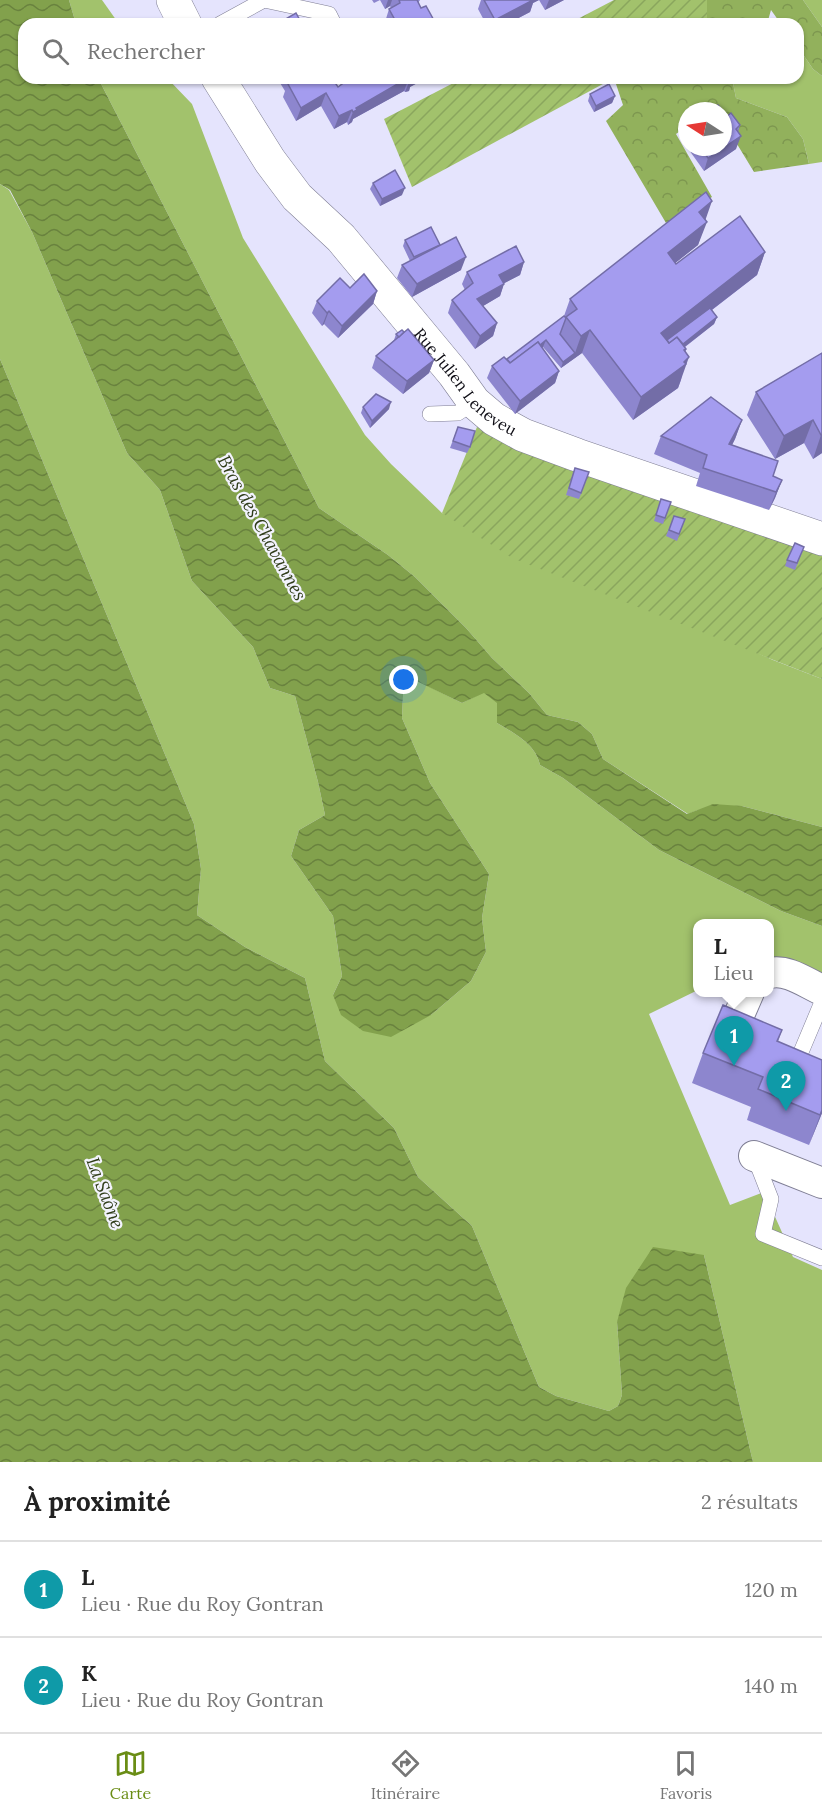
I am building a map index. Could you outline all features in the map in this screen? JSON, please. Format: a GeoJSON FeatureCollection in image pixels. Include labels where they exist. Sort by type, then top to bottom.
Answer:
{"type":"FeatureCollection","features":[{"type":"Feature","properties":{"kind":"street"},"geometry":{"type":"LineString","coordinates":[[172,0],[182,18]]}},
{"type":"Feature","properties":{"kind":"street","name":"Rue Julien Leneveu"},"geometry":{"type":"LineString","coordinates":[[222,84],[270,161],[290,188],[341,238],[454,374],[474,402],[494,419],[523,435],[822,539]]}},
{"type":"Feature","properties":{"kind":"street"},"geometry":{"type":"LineString","coordinates":[[774,972],[795,977],[822,990]]}},
{"type":"Feature","properties":{"kind":"street"},"geometry":{"type":"LineString","coordinates":[[736,1022],[747,997]]}},
{"type":"Feature","properties":{"kind":"street"},"geometry":{"type":"LineString","coordinates":[[754,1156],[822,1183]]}},
{"type":"Feature","properties":{"kind":"lane"},"geometry":{"type":"LineString","coordinates":[[231,18],[264,0],[329,14],[331,18]]}},
{"type":"Feature","properties":{"kind":"lane"},"geometry":{"type":"LineString","coordinates":[[430,414],[458,413],[474,402]]}},
{"type":"Feature","properties":{"kind":"lane"},"geometry":{"type":"LineString","coordinates":[[796,1064],[822,1002]]}},
{"type":"Feature","properties":{"kind":"lane"},"geometry":{"type":"LineString","coordinates":[[754,1156],[771,1199],[763,1234],[822,1258]]}},
{"type":"Feature","properties":{"kind":"shaded area"},"geometry":{"type":"Polygon","coordinates":[[[69,0],[102,0],[115,18],[74,18],[69,0]]]}},
{"type":"Feature","properties":{"kind":"shaded area"},"geometry":{"type":"Polygon","coordinates":[[[614,0],[707,0],[707,18],[580,18],[614,0]]]}},
{"type":"Feature","properties":{"kind":"shaded area"},"geometry":{"type":"Polygon","coordinates":[[[803,0],[822,0],[822,27],[803,0]]]}},
{"type":"Feature","properties":{"kind":"shaded area"},"geometry":{"type":"Polygon","coordinates":[[[804,56],[813,69],[822,76],[822,162],[809,164],[803,139],[787,117],[736,98],[733,84],[804,84],[804,56]]]}},
{"type":"Feature","properties":{"kind":"shaded area"},"geometry":{"type":"Polygon","coordinates":[[[101,84],[173,84],[192,104],[243,238],[365,435],[391,464],[442,513],[773,660],[822,679],[822,827],[742,806],[698,810],[688,814],[603,759],[592,734],[578,722],[547,715],[529,693],[492,658],[466,628],[415,577],[388,555],[319,508],[101,84]]]}},
{"type":"Feature","properties":{"kind":"shaded area"},"geometry":{"type":"Polygon","coordinates":[[[451,84],[603,84],[412,187],[384,119],[451,84]]]}},
{"type":"Feature","properties":{"kind":"shaded area"},"geometry":{"type":"Polygon","coordinates":[[[0,184],[9,190],[32,232],[127,453],[160,490],[192,581],[253,647],[270,688],[295,696],[325,815],[299,830],[291,856],[333,916],[342,976],[333,995],[431,1015],[471,981],[486,952],[482,918],[489,874],[430,783],[402,718],[404,674],[462,703],[484,692],[497,702],[497,723],[529,745],[540,765],[563,778],[659,850],[781,911],[822,926],[822,981],[774,958],[774,919],[693,919],[693,992],[649,1014],[730,1205],[764,1192],[793,1257],[822,1270],[822,1462],[753,1462],[704,1255],[617,1322],[622,1395],[618,1406],[609,1411],[556,1396],[539,1387],[472,1226],[418,1177],[394,1128],[325,1061],[305,978],[245,947],[197,915],[201,869],[194,824],[0,359],[0,184]]]}},
{"type":"Feature","properties":{"kind":"shaded area"},"geometry":{"type":"Polygon","coordinates":[[[477,427],[822,545],[822,679],[512,558],[442,513],[477,427]]]}},
{"type":"Feature","properties":{"kind":"green space"},"geometry":{"type":"Polygon","coordinates":[[[707,0],[803,0],[822,27],[822,76],[813,69],[804,56],[804,18],[777,18],[771,10],[769,18],[707,18],[707,0]]]}},
{"type":"Feature","properties":{"kind":"green space"},"geometry":{"type":"Polygon","coordinates":[[[616,84],[733,84],[736,98],[787,117],[803,139],[809,164],[754,172],[732,136],[732,102],[678,102],[678,133],[676,134],[678,156],[689,156],[712,197],[666,223],[606,121],[623,105],[616,84]]]}},
{"type":"Feature","properties":{"kind":"water","name":"Bras des Chavannes"},"geometry":{"type":"Polygon","coordinates":[[[0,0],[69,0],[74,18],[18,18],[18,84],[101,84],[319,508],[388,555],[415,577],[466,628],[492,658],[529,693],[547,715],[578,722],[592,734],[603,759],[687,814],[713,804],[742,806],[822,827],[822,926],[781,911],[659,850],[563,778],[540,765],[529,745],[497,723],[497,703],[484,693],[462,703],[404,675],[402,718],[430,783],[489,874],[482,918],[486,952],[471,981],[431,1015],[391,1037],[363,1031],[341,1015],[333,995],[342,976],[333,916],[291,856],[299,830],[325,815],[295,696],[270,688],[253,647],[192,581],[160,490],[127,453],[32,232],[10,190],[0,184],[0,0]]]}},
{"type":"Feature","properties":{"kind":"water","name":"La Saône"},"geometry":{"type":"Polygon","coordinates":[[[0,359],[194,824],[201,869],[197,915],[245,947],[305,978],[325,1061],[394,1128],[418,1177],[472,1226],[539,1387],[556,1396],[609,1411],[618,1406],[622,1395],[617,1322],[626,1288],[653,1247],[704,1255],[753,1462],[0,1462],[0,359]]]}},
{"type":"Feature","properties":{"kind":"building"},"geometry":{"type":"Polygon","coordinates":[[[399,0],[417,0],[421,8],[426,6],[433,18],[394,18],[389,9],[400,3],[399,0]]]}},
{"type":"Feature","properties":{"kind":"building"},"geometry":{"type":"Polygon","coordinates":[[[484,0],[533,0],[499,18],[494,18],[484,0]]]}},
{"type":"Feature","properties":{"kind":"building"},"geometry":{"type":"Polygon","coordinates":[[[296,13],[299,18],[287,18],[296,13]]]}},
{"type":"Feature","properties":{"kind":"building"},"geometry":{"type":"Polygon","coordinates":[[[288,84],[336,84],[338,87],[342,84],[398,84],[356,108],[357,110],[339,116],[326,93],[301,108],[288,84]]]}},
{"type":"Feature","properties":{"kind":"building"},"geometry":{"type":"Polygon","coordinates":[[[609,84],[615,96],[596,106],[590,94],[609,84]]]}},
{"type":"Feature","properties":{"kind":"building"},"geometry":{"type":"Polygon","coordinates":[[[732,114],[740,125],[736,129],[741,136],[732,142],[732,114]]]}},
{"type":"Feature","properties":{"kind":"building"},"geometry":{"type":"Polygon","coordinates":[[[395,170],[405,188],[382,199],[373,183],[395,170]]]}},
{"type":"Feature","properties":{"kind":"building"},"geometry":{"type":"Polygon","coordinates":[[[706,192],[712,201],[699,212],[707,222],[668,253],[676,264],[740,216],[765,252],[661,333],[669,343],[677,337],[689,357],[684,362],[686,364],[641,397],[590,330],[581,336],[566,317],[577,309],[570,299],[706,192]]]}},
{"type":"Feature","properties":{"kind":"building"},"geometry":{"type":"Polygon","coordinates":[[[431,227],[440,245],[414,257],[405,240],[431,227]]]}},
{"type":"Feature","properties":{"kind":"building"},"geometry":{"type":"Polygon","coordinates":[[[456,237],[466,257],[417,284],[402,265],[456,237]]]}},
{"type":"Feature","properties":{"kind":"building"},"geometry":{"type":"Polygon","coordinates":[[[516,246],[524,262],[499,275],[504,284],[477,299],[497,323],[480,336],[452,300],[473,283],[467,272],[516,246]]]}},
{"type":"Feature","properties":{"kind":"building"},"geometry":{"type":"Polygon","coordinates":[[[364,274],[377,291],[342,326],[317,301],[340,278],[350,288],[364,274]]]}},
{"type":"Feature","properties":{"kind":"building"},"geometry":{"type":"Polygon","coordinates":[[[710,308],[717,317],[683,344],[677,337],[669,343],[667,340],[710,308]]]}},
{"type":"Feature","properties":{"kind":"building"},"geometry":{"type":"Polygon","coordinates":[[[564,316],[566,318],[560,334],[575,353],[563,362],[546,340],[540,345],[538,342],[510,363],[507,359],[564,316]]]}},
{"type":"Feature","properties":{"kind":"building"},"geometry":{"type":"Polygon","coordinates":[[[408,329],[434,360],[407,381],[376,356],[408,329]]]}},
{"type":"Feature","properties":{"kind":"building"},"geometry":{"type":"Polygon","coordinates":[[[402,330],[404,332],[399,337],[396,334],[402,330]]]}},
{"type":"Feature","properties":{"kind":"building"},"geometry":{"type":"Polygon","coordinates":[[[538,342],[559,371],[520,401],[492,366],[504,357],[510,363],[538,342]]]}},
{"type":"Feature","properties":{"kind":"building"},"geometry":{"type":"Polygon","coordinates":[[[822,353],[822,435],[813,420],[784,436],[756,392],[822,353]]]}},
{"type":"Feature","properties":{"kind":"building"},"geometry":{"type":"Polygon","coordinates":[[[376,394],[391,402],[372,421],[363,407],[376,394]]]}},
{"type":"Feature","properties":{"kind":"building"},"geometry":{"type":"Polygon","coordinates":[[[711,397],[742,420],[729,444],[778,461],[773,476],[782,480],[776,492],[703,468],[707,455],[661,436],[711,397]]]}},
{"type":"Feature","properties":{"kind":"building"},"geometry":{"type":"Polygon","coordinates":[[[458,427],[475,431],[470,447],[453,441],[458,427]]]}},
{"type":"Feature","properties":{"kind":"building"},"geometry":{"type":"Polygon","coordinates":[[[575,468],[589,472],[581,493],[569,488],[575,468]]]}},
{"type":"Feature","properties":{"kind":"building"},"geometry":{"type":"Polygon","coordinates":[[[661,499],[671,502],[665,518],[656,515],[661,499]]]}},
{"type":"Feature","properties":{"kind":"building"},"geometry":{"type":"Polygon","coordinates":[[[674,516],[685,519],[679,534],[669,530],[674,516]]]}},
{"type":"Feature","properties":{"kind":"building"},"geometry":{"type":"Polygon","coordinates":[[[795,543],[804,547],[797,563],[787,560],[795,543]]]}},
{"type":"Feature","properties":{"kind":"building"},"geometry":{"type":"Polygon","coordinates":[[[723,1005],[782,1030],[777,1041],[822,1060],[822,1110],[820,1115],[758,1089],[763,1077],[703,1053],[723,1005]]]}},
{"type":"Feature","properties":{"kind":"place","name":"L"},"geometry":{"type":"Point","coordinates":[734,1066]}},
{"type":"Feature","properties":{"kind":"place","name":"K"},"geometry":{"type":"Point","coordinates":[786,1111]}}]}
